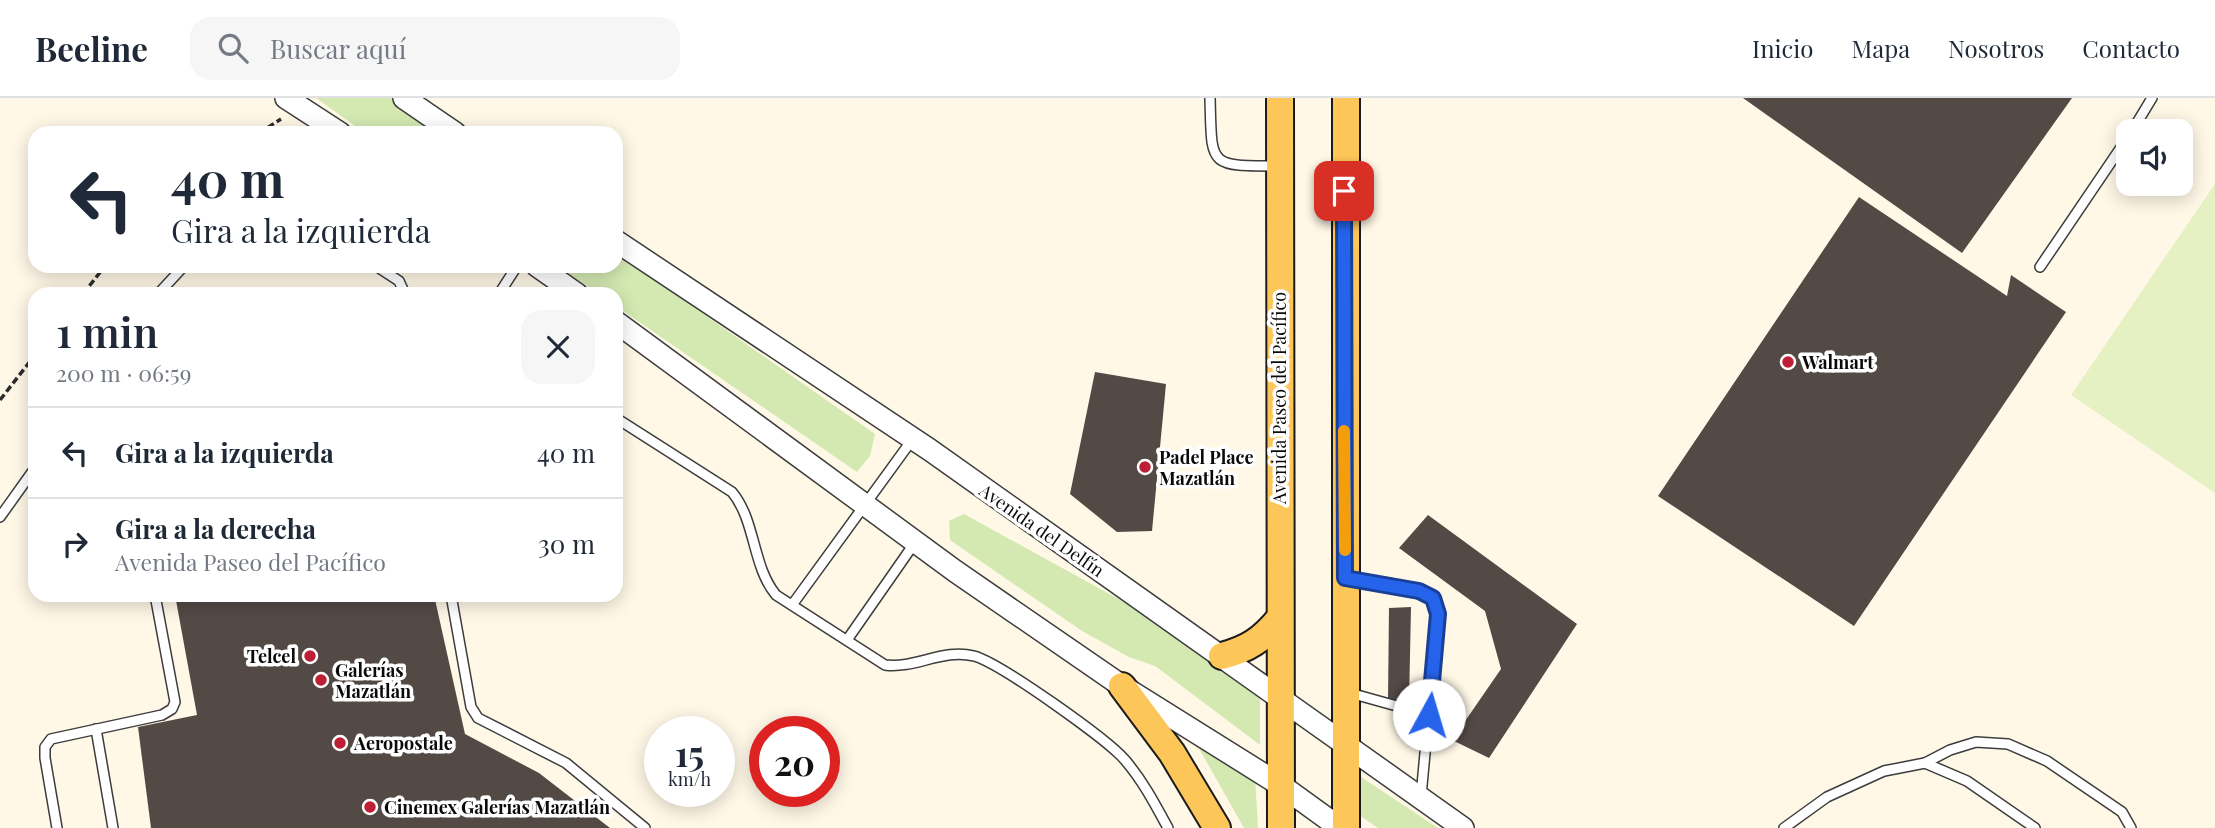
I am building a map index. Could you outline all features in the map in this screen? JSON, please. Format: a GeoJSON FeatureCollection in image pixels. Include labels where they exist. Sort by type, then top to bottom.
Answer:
{"type":"FeatureCollection","features":[{"type":"Feature","properties":{"kind":"main road","name":"Avenida Paseo del Pacífico"},"geometry":{"type":"LineString","coordinates":[[1280,98],[1280,828]]}},
{"type":"Feature","properties":{"kind":"main road"},"geometry":{"type":"LineString","coordinates":[[1346,98],[1346,828]]}},
{"type":"Feature","properties":{"kind":"main road"},"geometry":{"type":"LineString","coordinates":[[1222,656],[1253,645],[1264,638],[1280,618]]}},
{"type":"Feature","properties":{"kind":"main road"},"geometry":{"type":"LineString","coordinates":[[1122,686],[1172,753],[1217,828]]}},
{"type":"Feature","properties":{"kind":"street"},"geometry":{"type":"LineString","coordinates":[[286,98],[329,126]]}},
{"type":"Feature","properties":{"kind":"street"},"geometry":{"type":"LineString","coordinates":[[404,98],[445,126]]}},
{"type":"Feature","properties":{"kind":"street","name":"Avenida del Delfín"},"geometry":{"type":"LineString","coordinates":[[623,246],[913,439],[1463,828]]}},
{"type":"Feature","properties":{"kind":"street"},"geometry":{"type":"LineString","coordinates":[[545,273],[561,287]]}},
{"type":"Feature","properties":{"kind":"street"},"geometry":{"type":"LineString","coordinates":[[623,327],[916,541],[1122,686],[1282,786],[1340,828]]}},
{"type":"Feature","properties":{"kind":"lane"},"geometry":{"type":"LineString","coordinates":[[1210,98],[1212,147],[1218,159],[1230,166],[1278,166]]}},
{"type":"Feature","properties":{"kind":"lane"},"geometry":{"type":"LineString","coordinates":[[2139,119],[2152,98]]}},
{"type":"Feature","properties":{"kind":"lane"},"geometry":{"type":"LineString","coordinates":[[2040,267],[2116,155]]}},
{"type":"Feature","properties":{"kind":"lane"},"geometry":{"type":"LineString","coordinates":[[164,287],[178,273]]}},
{"type":"Feature","properties":{"kind":"lane"},"geometry":{"type":"LineString","coordinates":[[387,273],[399,281],[402,287]]}},
{"type":"Feature","properties":{"kind":"lane"},"geometry":{"type":"LineString","coordinates":[[623,422],[732,492],[741,503],[766,583],[776,595],[885,665],[902,667],[942,654],[974,656],[996,666],[1085,727],[1122,757],[1143,782],[1168,828]]}},
{"type":"Feature","properties":{"kind":"lane"},"geometry":{"type":"LineString","coordinates":[[792,605],[913,439]]}},
{"type":"Feature","properties":{"kind":"lane"},"geometry":{"type":"LineString","coordinates":[[0,517],[28,478]]}},
{"type":"Feature","properties":{"kind":"lane"},"geometry":{"type":"LineString","coordinates":[[846,640],[916,541]]}},
{"type":"Feature","properties":{"kind":"lane"},"geometry":{"type":"LineString","coordinates":[[1345,578],[1419,591],[1433,598],[1438,614],[1421,797]]}},
{"type":"Feature","properties":{"kind":"lane"},"geometry":{"type":"LineString","coordinates":[[57,828],[45,747],[51,739],[162,715],[172,709],[175,702],[156,602]]}},
{"type":"Feature","properties":{"kind":"lane"},"geometry":{"type":"LineString","coordinates":[[452,602],[471,708],[478,718],[566,764],[645,828]]}},
{"type":"Feature","properties":{"kind":"lane"},"geometry":{"type":"LineString","coordinates":[[1345,691],[1429,715]]}},
{"type":"Feature","properties":{"kind":"lane"},"geometry":{"type":"LineString","coordinates":[[96,729],[113,828]]}},
{"type":"Feature","properties":{"kind":"lane"},"geometry":{"type":"LineString","coordinates":[[1784,828],[1827,797],[1884,771],[1924,763],[1950,750],[1976,742],[2008,744],[2047,761],[2122,812],[2132,828]]}},
{"type":"Feature","properties":{"kind":"lane"},"geometry":{"type":"LineString","coordinates":[[1924,763],[1967,781],[2035,828]]}},
{"type":"Feature","properties":{"kind":"path"},"geometry":{"type":"LineString","coordinates":[[88,287],[100,273]]}},
{"type":"Feature","properties":{"kind":"path"},"geometry":{"type":"LineString","coordinates":[[0,400],[28,364]]}},
{"type":"Feature","properties":{"kind":"green space"},"geometry":{"type":"Polygon","coordinates":[[[316,98],[394,98],[434,126],[355,126],[316,98]]]}},
{"type":"Feature","properties":{"kind":"green space"},"geometry":{"type":"Polygon","coordinates":[[[2215,184],[2215,493],[2071,395],[2215,184]]]}},
{"type":"Feature","properties":{"kind":"green space"},"geometry":{"type":"Polygon","coordinates":[[[623,258],[875,434],[870,456],[857,472],[623,311],[623,287],[589,287],[568,273],[623,273],[623,258]]]}},
{"type":"Feature","properties":{"kind":"green space"},"geometry":{"type":"Polygon","coordinates":[[[964,514],[1124,602],[1260,695],[1260,745],[1155,666],[1129,657],[1082,631],[950,540],[949,521],[964,514]]]}},
{"type":"Feature","properties":{"kind":"green space"},"geometry":{"type":"Polygon","coordinates":[[[1192,736],[1255,776],[1258,828],[1244,828],[1192,736]]]}},
{"type":"Feature","properties":{"kind":"green space"},"geometry":{"type":"Polygon","coordinates":[[[1355,773],[1438,828],[1378,828],[1356,813],[1355,773]]]}},
{"type":"Feature","properties":{"kind":"building"},"geometry":{"type":"Polygon","coordinates":[[[1743,98],[2072,98],[1962,253],[1743,98]]]}},
{"type":"Feature","properties":{"kind":"building"},"geometry":{"type":"Polygon","coordinates":[[[1859,197],[2007,296],[2011,275],[2066,312],[1854,626],[1658,496],[1859,197]]]}},
{"type":"Feature","properties":{"kind":"building"},"geometry":{"type":"Polygon","coordinates":[[[1095,372],[1166,384],[1152,531],[1117,532],[1070,494],[1095,372]]]}},
{"type":"Feature","properties":{"kind":"building"},"geometry":{"type":"Polygon","coordinates":[[[1428,515],[1577,624],[1489,758],[1452,740],[1501,669],[1485,611],[1399,548],[1428,515]]]}},
{"type":"Feature","properties":{"kind":"building","name":"Galerías Mazatlán"},"geometry":{"type":"Polygon","coordinates":[[[176,602],[436,602],[465,734],[539,773],[610,828],[151,828],[138,727],[197,715],[176,602]]]}},
{"type":"Feature","properties":{"kind":"building"},"geometry":{"type":"Polygon","coordinates":[[[1411,607],[1409,703],[1388,699],[1389,608],[1411,607]]]}},
{"type":"Feature","properties":{"kind":"slow traffic"},"geometry":{"type":"LineString","coordinates":[[1344,431],[1345,550]]}},
{"type":"Feature","properties":{"kind":"place","name":"Walmart"},"geometry":{"type":"Point","coordinates":[1788,362]}},
{"type":"Feature","properties":{"kind":"place","name":"Padel Place Mazatlán"},"geometry":{"type":"Point","coordinates":[1145,467]}},
{"type":"Feature","properties":{"kind":"place","name":"Telcel"},"geometry":{"type":"Point","coordinates":[310,656]}},
{"type":"Feature","properties":{"kind":"place","name":"Galerías Mazatlán"},"geometry":{"type":"Point","coordinates":[321,680]}},
{"type":"Feature","properties":{"kind":"place","name":"Aeropostale"},"geometry":{"type":"Point","coordinates":[340,743]}},
{"type":"Feature","properties":{"kind":"place","name":"Cinemex Galerías Mazatlán"},"geometry":{"type":"Point","coordinates":[370,807]}},
{"type":"Feature","properties":{"kind":"route"},"geometry":{"type":"LineString","coordinates":[[1344,191],[1345,578],[1419,591],[1433,598],[1438,614],[1429,715]]}}]}
